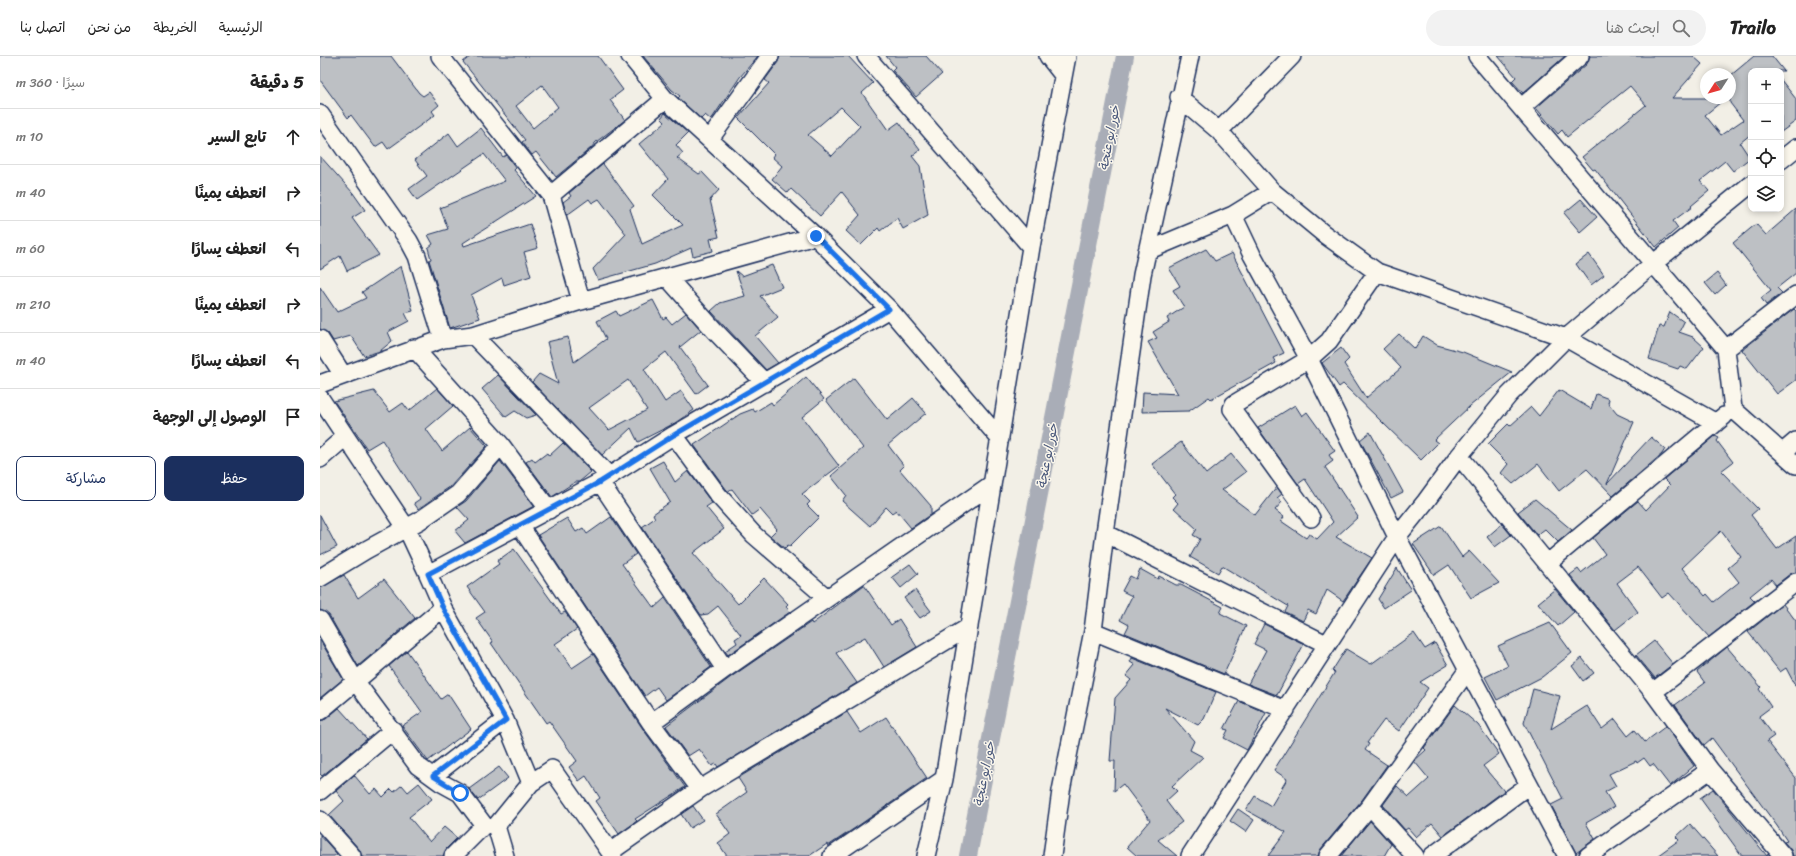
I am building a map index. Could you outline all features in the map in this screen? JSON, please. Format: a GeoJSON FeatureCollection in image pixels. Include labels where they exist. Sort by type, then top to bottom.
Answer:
{"type":"FeatureCollection","features":[{"type":"Feature","properties":{"kind":"street"},"geometry":{"type":"LineString","coordinates":[[440,56],[551,194],[581,301]]}},
{"type":"Feature","properties":{"kind":"street"},"geometry":{"type":"LineString","coordinates":[[630,56],[665,99],[816,236],[889,309],[1000,439]]}},
{"type":"Feature","properties":{"kind":"street"},"geometry":{"type":"LineString","coordinates":[[710,139],[770,56]]}},
{"type":"Feature","properties":{"kind":"street"},"geometry":{"type":"LineString","coordinates":[[866,56],[1031,247]]}},
{"type":"Feature","properties":{"kind":"street"},"geometry":{"type":"LineString","coordinates":[[1048,56],[1063,75]]}},
{"type":"Feature","properties":{"kind":"street"},"geometry":{"type":"LineString","coordinates":[[926,856],[944,779],[1031,247],[1067,56]]}},
{"type":"Feature","properties":{"kind":"street"},"geometry":{"type":"LineString","coordinates":[[1052,856],[1062,791],[1094,631],[1105,533],[1142,275],[1179,98],[1190,56]]}},
{"type":"Feature","properties":{"kind":"street"},"geometry":{"type":"LineString","coordinates":[[1219,131],[1292,56]]}},
{"type":"Feature","properties":{"kind":"street"},"geometry":{"type":"LineString","coordinates":[[1477,56],[1522,107],[1726,350],[1733,409],[1796,465]]}},
{"type":"Feature","properties":{"kind":"street"},"geometry":{"type":"LineString","coordinates":[[1522,107],[1580,56]]}},
{"type":"Feature","properties":{"kind":"street"},"geometry":{"type":"LineString","coordinates":[[1179,98],[1219,131],[1272,191],[1324,234],[1377,272],[1566,338],[1716,423]]}},
{"type":"Feature","properties":{"kind":"street"},"geometry":{"type":"LineString","coordinates":[[551,194],[665,99]]}},
{"type":"Feature","properties":{"kind":"street"},"geometry":{"type":"LineString","coordinates":[[320,114],[410,241],[417,256],[443,339]]}},
{"type":"Feature","properties":{"kind":"street"},"geometry":{"type":"LineString","coordinates":[[1784,158],[1796,148]]}},
{"type":"Feature","properties":{"kind":"street"},"geometry":{"type":"LineString","coordinates":[[1190,856],[1286,710],[1326,644],[1397,537],[1459,456],[1509,395],[1566,338],[1654,263],[1748,186]]}},
{"type":"Feature","properties":{"kind":"street"},"geometry":{"type":"LineString","coordinates":[[1148,251],[1233,215],[1272,191]]}},
{"type":"Feature","properties":{"kind":"street"},"geometry":{"type":"LineString","coordinates":[[1233,215],[1252,255],[1309,359],[1397,537],[1467,671],[1567,856]]}},
{"type":"Feature","properties":{"kind":"street"},"geometry":{"type":"LineString","coordinates":[[320,384],[414,348],[443,339],[473,335],[581,301],[816,236]]}},
{"type":"Feature","properties":{"kind":"street"},"geometry":{"type":"LineString","coordinates":[[1311,518],[1232,409],[1234,404],[1309,359],[1329,341],[1377,272]]}},
{"type":"Feature","properties":{"kind":"street"},"geometry":{"type":"LineString","coordinates":[[666,277],[765,383]]}},
{"type":"Feature","properties":{"kind":"street"},"geometry":{"type":"LineString","coordinates":[[1726,350],[1796,295]]}},
{"type":"Feature","properties":{"kind":"street"},"geometry":{"type":"LineString","coordinates":[[428,574],[550,510],[604,479],[674,435],[889,309]]}},
{"type":"Feature","properties":{"kind":"street"},"geometry":{"type":"LineString","coordinates":[[473,335],[604,479],[725,669]]}},
{"type":"Feature","properties":{"kind":"street"},"geometry":{"type":"LineString","coordinates":[[320,339],[343,375]]}},
{"type":"Feature","properties":{"kind":"street"},"geometry":{"type":"LineString","coordinates":[[414,348],[501,445],[550,510]]}},
{"type":"Feature","properties":{"kind":"street"},"geometry":{"type":"LineString","coordinates":[[320,398],[407,529],[443,608],[506,720],[531,783]]}},
{"type":"Feature","properties":{"kind":"street"},"geometry":{"type":"LineString","coordinates":[[1548,563],[1733,409]]}},
{"type":"Feature","properties":{"kind":"street"},"geometry":{"type":"LineString","coordinates":[[674,435],[718,496],[754,535],[827,598]]}},
{"type":"Feature","properties":{"kind":"street"},"geometry":{"type":"LineString","coordinates":[[320,459],[345,437]]}},
{"type":"Feature","properties":{"kind":"street"},"geometry":{"type":"LineString","coordinates":[[1783,452],[1796,441]]}},
{"type":"Feature","properties":{"kind":"street"},"geometry":{"type":"LineString","coordinates":[[320,578],[366,550],[407,529],[458,494],[501,445]]}},
{"type":"Feature","properties":{"kind":"street"},"geometry":{"type":"LineString","coordinates":[[1459,456],[1653,692],[1710,770],[1783,856]]}},
{"type":"Feature","properties":{"kind":"street"},"geometry":{"type":"LineString","coordinates":[[652,723],[725,669],[992,484]]}},
{"type":"Feature","properties":{"kind":"street"},"geometry":{"type":"LineString","coordinates":[[520,526],[652,723],[700,789]]}},
{"type":"Feature","properties":{"kind":"street"},"geometry":{"type":"LineString","coordinates":[[1105,533],[1326,644]]}},
{"type":"Feature","properties":{"kind":"street"},"geometry":{"type":"LineString","coordinates":[[1653,692],[1796,582]]}},
{"type":"Feature","properties":{"kind":"street"},"geometry":{"type":"LineString","coordinates":[[320,711],[443,608]]}},
{"type":"Feature","properties":{"kind":"street"},"geometry":{"type":"LineString","coordinates":[[320,620],[356,682],[393,730],[418,766],[460,793],[490,825],[505,856]]}},
{"type":"Feature","properties":{"kind":"street"},"geometry":{"type":"LineString","coordinates":[[453,856],[490,825],[531,783],[552,769],[612,854],[700,789],[969,627]]}},
{"type":"Feature","properties":{"kind":"street"},"geometry":{"type":"LineString","coordinates":[[1094,631],[1286,710]]}},
{"type":"Feature","properties":{"kind":"street"},"geometry":{"type":"LineString","coordinates":[[1328,856],[1370,806],[1467,671]]}},
{"type":"Feature","properties":{"kind":"street"},"geometry":{"type":"LineString","coordinates":[[433,776],[506,720]]}},
{"type":"Feature","properties":{"kind":"street"},"geometry":{"type":"LineString","coordinates":[[320,792],[393,730]]}},
{"type":"Feature","properties":{"kind":"street"},"geometry":{"type":"LineString","coordinates":[[1588,856],[1710,770]]}},
{"type":"Feature","properties":{"kind":"street"},"geometry":{"type":"LineString","coordinates":[[832,856],[944,779]]}},
{"type":"Feature","properties":{"kind":"street"},"geometry":{"type":"LineString","coordinates":[[1432,856],[1529,785]]}},
{"type":"Feature","properties":{"kind":"street"},"geometry":{"type":"LineString","coordinates":[[1370,806],[1415,856]]}},
{"type":"Feature","properties":{"kind":"street"},"geometry":{"type":"LineString","coordinates":[[320,820],[352,856]]}},
{"type":"Feature","properties":{"kind":"building"},"geometry":{"type":"Polygon","coordinates":[[[320,56],[391,56],[419,93],[423,96],[429,92],[439,105],[432,111],[435,115],[388,149],[383,142],[375,147],[351,115],[348,118],[320,80],[320,56]]]}},
{"type":"Feature","properties":{"kind":"building"},"geometry":{"type":"Polygon","coordinates":[[[471,56],[598,56],[623,90],[610,100],[625,120],[596,142],[591,148],[556,177],[536,152],[532,155],[522,142],[525,140],[463,62],[471,56]],[[542,85],[516,106],[533,128],[558,107],[542,85]]]}},
{"type":"Feature","properties":{"kind":"building"},"geometry":{"type":"Polygon","coordinates":[[[643,56],[758,56],[740,77],[711,120],[705,115],[701,119],[678,98],[680,96],[672,90],[643,56]]]}},
{"type":"Feature","properties":{"kind":"building"},"geometry":{"type":"Polygon","coordinates":[[[780,56],[848,56],[873,83],[862,93],[888,130],[899,122],[920,150],[912,156],[920,166],[928,215],[903,229],[897,218],[880,231],[878,228],[861,245],[846,231],[860,215],[842,192],[820,216],[791,189],[788,193],[772,179],[782,166],[772,157],[774,154],[738,118],[769,83],[765,80],[778,62],[780,56]],[[841,107],[808,135],[832,156],[860,126],[841,107]]]}},
{"type":"Feature","properties":{"kind":"building"},"geometry":{"type":"Polygon","coordinates":[[[886,56],[926,56],[942,74],[916,97],[892,70],[895,67],[886,56]]]}},
{"type":"Feature","properties":{"kind":"building"},"geometry":{"type":"Polygon","coordinates":[[[1498,56],[1565,56],[1523,93],[1512,81],[1516,77],[1498,56]]]}},
{"type":"Feature","properties":{"kind":"building"},"geometry":{"type":"Polygon","coordinates":[[[1590,56],[1693,56],[1702,64],[1672,98],[1700,98],[1700,104],[1719,104],[1705,115],[1721,135],[1743,120],[1731,104],[1736,104],[1736,71],[1754,56],[1772,56],[1782,68],[1748,68],[1748,136],[1740,143],[1748,155],[1748,160],[1733,171],[1725,161],[1700,181],[1709,191],[1691,206],[1692,207],[1673,221],[1678,228],[1656,247],[1595,169],[1593,170],[1582,157],[1646,105],[1630,86],[1567,137],[1562,130],[1558,134],[1536,108],[1587,64],[1590,56]]]}},
{"type":"Feature","properties":{"kind":"building"},"geometry":{"type":"Polygon","coordinates":[[[1784,84],[1796,99],[1796,121],[1784,130],[1784,84]]]}},
{"type":"Feature","properties":{"kind":"building"},"geometry":{"type":"Polygon","coordinates":[[[665,113],[688,133],[676,145],[683,153],[677,158],[699,174],[702,172],[719,190],[710,200],[719,237],[710,239],[713,251],[693,256],[691,248],[655,264],[598,280],[593,269],[626,234],[599,199],[592,203],[589,199],[567,215],[563,202],[571,196],[569,193],[603,164],[634,206],[630,209],[642,244],[683,225],[653,195],[668,179],[639,144],[665,122],[661,118],[665,113]]]}},
{"type":"Feature","properties":{"kind":"building"},"geometry":{"type":"Polygon","coordinates":[[[481,128],[503,157],[506,155],[516,168],[514,170],[536,196],[463,243],[464,246],[530,224],[538,248],[524,252],[531,276],[504,285],[502,278],[471,295],[480,318],[450,328],[429,260],[431,259],[428,248],[433,244],[428,235],[448,229],[440,208],[505,181],[484,154],[417,200],[409,189],[427,176],[415,160],[449,133],[458,146],[481,128]]]}},
{"type":"Feature","properties":{"kind":"building"},"geometry":{"type":"Polygon","coordinates":[[[320,156],[353,193],[365,210],[352,218],[379,255],[347,271],[340,256],[320,269],[320,156]]]}},
{"type":"Feature","properties":{"kind":"building"},"geometry":{"type":"Polygon","coordinates":[[[1581,199],[1597,217],[1580,232],[1564,213],[1581,199]]]}},
{"type":"Feature","properties":{"kind":"building"},"geometry":{"type":"Polygon","coordinates":[[[1796,209],[1796,273],[1777,288],[1782,293],[1766,305],[1761,298],[1771,290],[1733,243],[1756,224],[1766,235],[1796,209]]]}},
{"type":"Feature","properties":{"kind":"building"},"geometry":{"type":"Polygon","coordinates":[[[1206,249],[1215,261],[1232,253],[1284,353],[1273,358],[1276,363],[1211,399],[1209,397],[1189,411],[1142,412],[1143,392],[1178,394],[1148,342],[1157,338],[1153,332],[1169,322],[1167,318],[1184,307],[1173,290],[1180,286],[1169,268],[1206,249]]]}},
{"type":"Feature","properties":{"kind":"building"},"geometry":{"type":"Polygon","coordinates":[[[1589,254],[1604,275],[1591,285],[1576,264],[1589,254]]]}},
{"type":"Feature","properties":{"kind":"building"},"geometry":{"type":"Polygon","coordinates":[[[772,265],[782,287],[760,296],[778,317],[755,336],[778,363],[766,370],[711,311],[720,303],[745,296],[736,271],[742,276],[772,265]]]}},
{"type":"Feature","properties":{"kind":"building"},"geometry":{"type":"Polygon","coordinates":[[[401,266],[413,311],[405,313],[409,321],[388,332],[392,341],[380,351],[364,356],[351,336],[333,341],[328,333],[320,329],[320,287],[337,312],[366,298],[362,292],[401,266]]]}},
{"type":"Feature","properties":{"kind":"building"},"geometry":{"type":"Polygon","coordinates":[[[1717,273],[1726,285],[1715,295],[1705,283],[1717,273]]]}},
{"type":"Feature","properties":{"kind":"building"},"geometry":{"type":"Polygon","coordinates":[[[653,300],[663,319],[666,317],[672,324],[686,313],[701,330],[680,347],[708,385],[696,394],[666,352],[644,369],[665,402],[681,391],[694,410],[675,423],[638,442],[631,428],[602,455],[532,382],[539,374],[558,384],[547,342],[568,337],[574,362],[606,339],[597,321],[616,311],[619,316],[653,300]],[[628,380],[589,408],[609,430],[647,410],[628,380]]]}},
{"type":"Feature","properties":{"kind":"building"},"geometry":{"type":"Polygon","coordinates":[[[1794,309],[1796,311],[1796,380],[1777,394],[1742,350],[1794,309]]]}},
{"type":"Feature","properties":{"kind":"building"},"geometry":{"type":"Polygon","coordinates":[[[1670,312],[1684,322],[1679,332],[1693,337],[1704,347],[1687,369],[1680,366],[1678,369],[1649,359],[1659,326],[1664,327],[1670,312]]]}},
{"type":"Feature","properties":{"kind":"building"},"geometry":{"type":"Polygon","coordinates":[[[1399,334],[1415,349],[1423,336],[1437,345],[1463,352],[1512,372],[1470,406],[1434,440],[1438,443],[1421,460],[1343,384],[1339,387],[1322,363],[1341,348],[1349,359],[1344,364],[1366,398],[1401,368],[1383,349],[1399,334]]]}},
{"type":"Feature","properties":{"kind":"building"},"geometry":{"type":"Polygon","coordinates":[[[498,375],[536,415],[526,418],[515,411],[506,417],[482,389],[498,375]]]}},
{"type":"Feature","properties":{"kind":"building"},"geometry":{"type":"Polygon","coordinates":[[[806,377],[824,399],[802,417],[839,466],[802,494],[810,502],[807,505],[819,517],[790,546],[788,545],[785,548],[770,536],[777,529],[760,509],[752,515],[732,489],[728,491],[726,489],[694,445],[740,414],[753,409],[755,412],[771,402],[773,405],[806,377]]]}},
{"type":"Feature","properties":{"kind":"building"},"geometry":{"type":"Polygon","coordinates":[[[854,378],[887,420],[913,398],[926,413],[888,445],[904,466],[900,470],[931,506],[931,514],[911,528],[896,510],[892,513],[886,507],[870,526],[842,501],[846,495],[831,476],[863,448],[826,400],[854,378]]]}},
{"type":"Feature","properties":{"kind":"building"},"geometry":{"type":"Polygon","coordinates":[[[437,388],[453,406],[426,429],[442,451],[470,427],[487,446],[451,486],[418,509],[414,503],[420,499],[382,440],[367,449],[334,401],[374,391],[390,412],[403,403],[409,411],[437,388]]]}},
{"type":"Feature","properties":{"kind":"building"},"geometry":{"type":"Polygon","coordinates":[[[1559,390],[1591,409],[1596,394],[1609,399],[1608,403],[1617,414],[1634,422],[1607,484],[1651,437],[1665,449],[1662,454],[1613,496],[1587,469],[1559,491],[1538,464],[1513,484],[1501,473],[1508,464],[1488,444],[1508,424],[1510,426],[1531,407],[1539,416],[1559,390]]]}},
{"type":"Feature","properties":{"kind":"building"},"geometry":{"type":"Polygon","coordinates":[[[1295,405],[1302,416],[1307,412],[1335,451],[1329,455],[1333,461],[1325,467],[1358,517],[1336,537],[1372,558],[1343,601],[1327,590],[1316,614],[1308,610],[1303,621],[1285,612],[1288,606],[1222,566],[1218,573],[1190,557],[1200,539],[1193,535],[1197,529],[1174,508],[1178,503],[1172,497],[1175,494],[1152,464],[1181,442],[1206,474],[1231,454],[1246,472],[1222,490],[1255,515],[1277,487],[1282,494],[1277,498],[1282,502],[1275,510],[1284,517],[1281,521],[1306,538],[1309,534],[1317,539],[1333,522],[1305,479],[1298,484],[1258,428],[1295,405]]]}},
{"type":"Feature","properties":{"kind":"building"},"geometry":{"type":"Polygon","coordinates":[[[1370,432],[1403,492],[1391,498],[1360,440],[1370,432]]]}},
{"type":"Feature","properties":{"kind":"building"},"geometry":{"type":"Polygon","coordinates":[[[1715,436],[1719,438],[1717,441],[1733,462],[1721,471],[1758,509],[1751,515],[1777,549],[1796,536],[1796,572],[1790,574],[1776,585],[1771,579],[1750,596],[1755,601],[1709,637],[1669,593],[1662,598],[1638,567],[1617,583],[1638,612],[1615,630],[1570,575],[1578,569],[1581,573],[1605,554],[1593,538],[1638,501],[1646,510],[1670,485],[1664,479],[1715,436]],[[1721,531],[1682,568],[1705,596],[1707,594],[1714,602],[1739,582],[1728,568],[1741,557],[1721,531]]]}},
{"type":"Feature","properties":{"kind":"building"},"geometry":{"type":"Polygon","coordinates":[[[563,443],[591,472],[579,482],[575,482],[552,497],[526,462],[532,458],[535,462],[547,453],[549,456],[563,443]]]}},
{"type":"Feature","properties":{"kind":"building"},"geometry":{"type":"Polygon","coordinates":[[[500,461],[534,506],[465,543],[455,531],[469,520],[457,507],[466,501],[500,461]]]}},
{"type":"Feature","properties":{"kind":"building"},"geometry":{"type":"Polygon","coordinates":[[[663,461],[675,482],[688,471],[712,503],[706,507],[724,529],[693,553],[738,604],[764,578],[788,604],[786,606],[790,612],[728,655],[725,651],[737,643],[735,639],[741,635],[718,606],[708,614],[701,615],[642,527],[655,518],[653,514],[670,502],[650,468],[663,461]]]}},
{"type":"Feature","properties":{"kind":"building"},"geometry":{"type":"Polygon","coordinates":[[[1535,499],[1572,530],[1558,542],[1545,529],[1537,535],[1518,512],[1535,499]]]}},
{"type":"Feature","properties":{"kind":"building"},"geometry":{"type":"Polygon","coordinates":[[[320,515],[337,547],[320,555],[320,515]]]}},
{"type":"Feature","properties":{"kind":"building"},"geometry":{"type":"Polygon","coordinates":[[[611,517],[636,554],[622,564],[654,608],[665,598],[711,667],[666,700],[657,687],[645,696],[538,535],[567,518],[576,532],[583,528],[587,534],[611,517]]]}},
{"type":"Feature","properties":{"kind":"building"},"geometry":{"type":"Polygon","coordinates":[[[1502,524],[1511,535],[1495,547],[1487,537],[1502,524]]]}},
{"type":"Feature","properties":{"kind":"building"},"geometry":{"type":"Polygon","coordinates":[[[1441,526],[1462,557],[1469,551],[1499,583],[1471,598],[1449,565],[1434,575],[1413,544],[1441,526]]]}},
{"type":"Feature","properties":{"kind":"building"},"geometry":{"type":"Polygon","coordinates":[[[514,549],[561,614],[565,612],[577,629],[555,644],[572,668],[593,654],[643,729],[685,787],[635,819],[637,821],[619,834],[596,801],[600,798],[586,776],[579,781],[569,767],[577,761],[549,721],[546,723],[491,643],[493,642],[476,618],[485,612],[467,587],[499,564],[497,561],[514,549]]]}},
{"type":"Feature","properties":{"kind":"building"},"geometry":{"type":"Polygon","coordinates":[[[910,564],[918,574],[901,588],[892,577],[910,564]]]}},
{"type":"Feature","properties":{"kind":"building"},"geometry":{"type":"Polygon","coordinates":[[[1397,568],[1411,590],[1384,608],[1378,599],[1397,568]]]}},
{"type":"Feature","properties":{"kind":"building"},"geometry":{"type":"Polygon","coordinates":[[[1140,569],[1158,579],[1159,576],[1176,585],[1181,585],[1223,607],[1220,613],[1246,626],[1224,674],[1125,633],[1129,625],[1120,620],[1132,596],[1122,591],[1130,576],[1136,579],[1140,569]]]}},
{"type":"Feature","properties":{"kind":"building"},"geometry":{"type":"Polygon","coordinates":[[[344,575],[358,598],[384,579],[415,618],[358,666],[329,615],[320,610],[320,588],[344,575]]]}},
{"type":"Feature","properties":{"kind":"building"},"geometry":{"type":"Polygon","coordinates":[[[864,585],[891,625],[899,619],[917,647],[884,667],[865,637],[836,653],[857,683],[718,767],[716,764],[712,766],[699,749],[688,756],[666,726],[731,677],[811,622],[812,624],[864,585]]]}},
{"type":"Feature","properties":{"kind":"building"},"geometry":{"type":"Polygon","coordinates":[[[1555,589],[1574,612],[1558,626],[1538,603],[1555,589]]]}},
{"type":"Feature","properties":{"kind":"building"},"geometry":{"type":"Polygon","coordinates":[[[915,590],[931,611],[920,618],[904,598],[915,590]]]}},
{"type":"Feature","properties":{"kind":"building"},"geometry":{"type":"Polygon","coordinates":[[[1783,604],[1796,621],[1796,687],[1786,668],[1780,672],[1748,632],[1783,604]]]}},
{"type":"Feature","properties":{"kind":"building"},"geometry":{"type":"Polygon","coordinates":[[[1550,623],[1572,653],[1542,677],[1497,700],[1485,677],[1508,666],[1498,646],[1550,623]]]}},
{"type":"Feature","properties":{"kind":"building"},"geometry":{"type":"Polygon","coordinates":[[[1264,624],[1304,644],[1277,695],[1248,684],[1266,650],[1254,644],[1264,624]]]}},
{"type":"Feature","properties":{"kind":"building"},"geometry":{"type":"Polygon","coordinates":[[[1414,633],[1425,649],[1435,643],[1448,665],[1420,682],[1428,688],[1399,731],[1384,720],[1367,743],[1369,744],[1365,750],[1387,765],[1362,800],[1320,850],[1318,856],[1268,856],[1286,832],[1246,810],[1255,796],[1271,806],[1287,779],[1274,770],[1335,672],[1332,671],[1346,649],[1371,664],[1414,633]]]}},
{"type":"Feature","properties":{"kind":"building"},"geometry":{"type":"Polygon","coordinates":[[[320,640],[343,679],[320,698],[320,640]]]}},
{"type":"Feature","properties":{"kind":"building"},"geometry":{"type":"Polygon","coordinates":[[[1654,641],[1673,664],[1655,678],[1636,655],[1654,641]]]}},
{"type":"Feature","properties":{"kind":"building"},"geometry":{"type":"Polygon","coordinates":[[[1727,647],[1761,687],[1759,689],[1771,707],[1759,716],[1774,736],[1767,741],[1796,778],[1796,856],[1793,856],[1791,850],[1784,842],[1787,841],[1777,826],[1712,738],[1704,745],[1675,705],[1705,683],[1697,672],[1727,647]]]}},
{"type":"Feature","properties":{"kind":"building"},"geometry":{"type":"Polygon","coordinates":[[[407,651],[441,699],[448,694],[471,729],[428,761],[402,726],[422,712],[389,666],[407,651]]]}},
{"type":"Feature","properties":{"kind":"building"},"geometry":{"type":"Polygon","coordinates":[[[1132,658],[1216,692],[1204,719],[1198,725],[1165,708],[1194,741],[1190,750],[1203,757],[1172,786],[1177,791],[1166,801],[1182,822],[1158,840],[1177,856],[1137,856],[1127,847],[1150,820],[1123,784],[1114,791],[1115,761],[1110,761],[1115,698],[1131,680],[1126,676],[1135,665],[1130,662],[1132,658]]]}},
{"type":"Feature","properties":{"kind":"building"},"geometry":{"type":"Polygon","coordinates":[[[1582,658],[1594,673],[1583,681],[1572,666],[1582,658]]]}},
{"type":"Feature","properties":{"kind":"building"},"geometry":{"type":"Polygon","coordinates":[[[1533,689],[1560,696],[1551,729],[1587,706],[1602,729],[1615,719],[1628,736],[1635,730],[1645,742],[1666,726],[1694,766],[1670,786],[1653,764],[1650,766],[1644,758],[1637,763],[1636,761],[1609,774],[1616,786],[1605,792],[1614,807],[1586,823],[1595,839],[1576,853],[1551,805],[1563,799],[1524,723],[1533,689]]]}},
{"type":"Feature","properties":{"kind":"building"},"geometry":{"type":"Polygon","coordinates":[[[1239,701],[1266,713],[1247,750],[1224,738],[1228,730],[1224,729],[1239,701]]]}},
{"type":"Feature","properties":{"kind":"building"},"geometry":{"type":"Polygon","coordinates":[[[1455,705],[1478,725],[1499,754],[1483,766],[1504,791],[1443,836],[1432,823],[1416,837],[1408,828],[1405,830],[1383,805],[1397,786],[1409,797],[1429,779],[1414,761],[1426,750],[1424,748],[1455,705]]]}},
{"type":"Feature","properties":{"kind":"building"},"geometry":{"type":"Polygon","coordinates":[[[339,708],[367,739],[322,776],[320,774],[320,721],[326,719],[339,708]]]}},
{"type":"Feature","properties":{"kind":"building"},"geometry":{"type":"Polygon","coordinates":[[[847,712],[861,733],[886,717],[927,778],[828,846],[827,844],[809,856],[727,856],[718,843],[730,834],[716,814],[747,792],[738,778],[847,712]]]}},
{"type":"Feature","properties":{"kind":"building"},"geometry":{"type":"Polygon","coordinates":[[[499,767],[508,778],[478,800],[469,789],[499,767]]]}},
{"type":"Feature","properties":{"kind":"building"},"geometry":{"type":"Polygon","coordinates":[[[354,775],[370,794],[376,789],[383,797],[391,789],[394,792],[402,785],[408,792],[419,783],[432,799],[409,817],[430,842],[444,827],[457,838],[446,849],[443,856],[362,856],[359,849],[329,815],[344,801],[336,791],[354,775]]]}},
{"type":"Feature","properties":{"kind":"building"},"geometry":{"type":"Polygon","coordinates":[[[1713,789],[1767,856],[1742,856],[1700,798],[1713,789]]]}},
{"type":"Feature","properties":{"kind":"building"},"geometry":{"type":"Polygon","coordinates":[[[693,806],[703,820],[690,828],[681,814],[693,806]]]}},
{"type":"Feature","properties":{"kind":"building"},"geometry":{"type":"Polygon","coordinates":[[[1238,809],[1254,820],[1246,832],[1230,821],[1238,809]]]}},
{"type":"Feature","properties":{"kind":"building"},"geometry":{"type":"Polygon","coordinates":[[[1370,821],[1391,844],[1384,856],[1341,856],[1370,821]]]}},
{"type":"Feature","properties":{"kind":"building"},"geometry":{"type":"Polygon","coordinates":[[[1690,824],[1718,856],[1657,856],[1679,840],[1676,837],[1690,824]]]}},
{"type":"Feature","properties":{"kind":"building"},"geometry":{"type":"Polygon","coordinates":[[[320,835],[337,854],[334,856],[320,856],[320,835]]]}},
{"type":"Feature","properties":{"kind":"waterway","name":"خور ابو عنجة"},"geometry":{"type":"LineString","coordinates":[[968,856],[1125,56]]}},
{"type":"Feature","properties":{"kind":"route"},"geometry":{"type":"LineString","coordinates":[[460,793],[440,782],[433,776],[506,720],[443,608],[428,574],[600,482],[674,435],[889,309],[816,236]]}}]}
